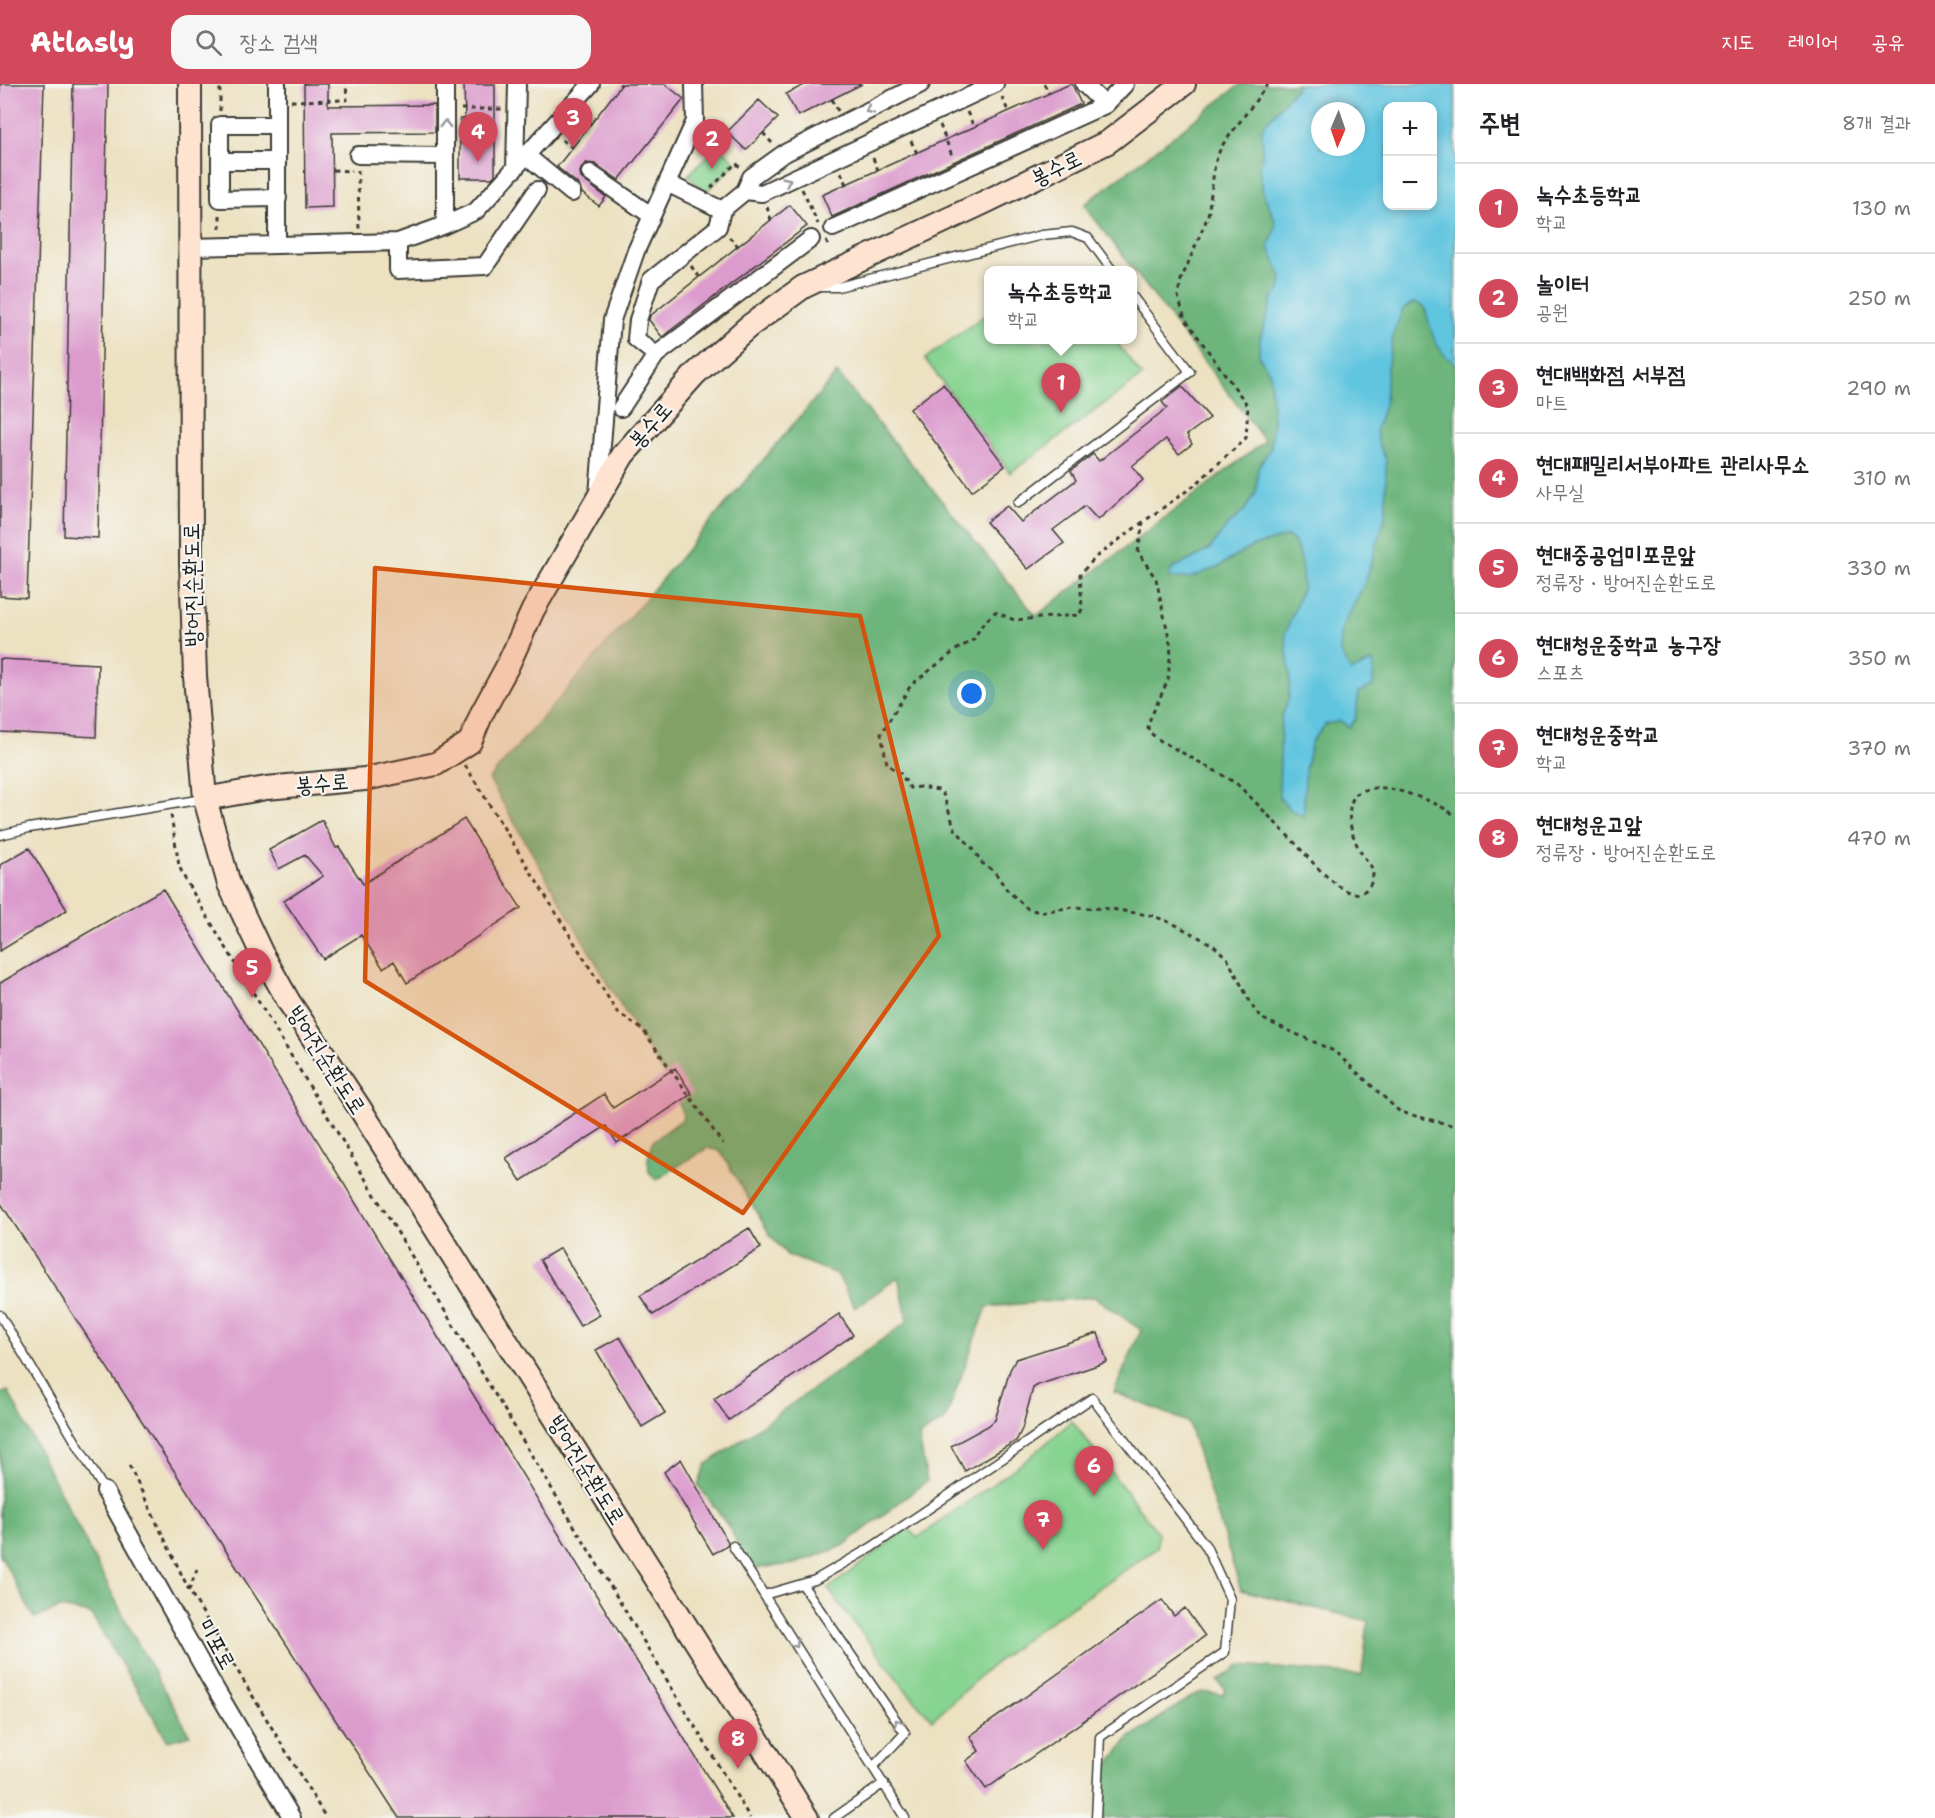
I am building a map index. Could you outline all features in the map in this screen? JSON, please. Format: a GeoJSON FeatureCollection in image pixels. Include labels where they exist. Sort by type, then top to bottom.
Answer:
{"type":"FeatureCollection","features":[{"type":"Feature","properties":{"kind":"main road","name":"방어진순환도로"},"geometry":{"type":"LineString","coordinates":[[190,84],[191,561],[195,676],[205,799],[229,884],[261,952],[289,1002],[359,1107],[807,1818]]}},
{"type":"Feature","properties":{"kind":"main road","name":"봉수로"},"geometry":{"type":"LineString","coordinates":[[205,799],[266,788],[365,779],[436,764],[471,742],[482,713],[507,667],[533,610],[597,498],[624,455],[695,374],[748,327],[803,287],[1108,142],[1184,84]]}},
{"type":"Feature","properties":{"kind":"street"},"geometry":{"type":"LineString","coordinates":[[277,84],[277,245]]}},
{"type":"Feature","properties":{"kind":"street"},"geometry":{"type":"LineString","coordinates":[[445,84],[445,225]]}},
{"type":"Feature","properties":{"kind":"street"},"geometry":{"type":"LineString","coordinates":[[515,169],[517,84]]}},
{"type":"Feature","properties":{"kind":"street"},"geometry":{"type":"LineString","coordinates":[[190,247],[398,242],[445,225],[476,210],[591,84]]}},
{"type":"Feature","properties":{"kind":"street"},"geometry":{"type":"LineString","coordinates":[[656,355],[636,339],[638,320],[651,280],[718,227],[722,210],[745,191],[751,177],[783,154],[921,84]]}},
{"type":"Feature","properties":{"kind":"street"},"geometry":{"type":"LineString","coordinates":[[745,191],[762,192],[995,84]]}},
{"type":"Feature","properties":{"kind":"street"},"geometry":{"type":"LineString","coordinates":[[1084,84],[1105,105]]}},
{"type":"Feature","properties":{"kind":"street"},"geometry":{"type":"LineString","coordinates":[[621,408],[656,355],[821,230],[1105,105],[1125,84]]}},
{"type":"Feature","properties":{"kind":"street"},"geometry":{"type":"LineString","coordinates":[[597,498],[612,320],[636,250],[695,121],[697,86]]}},
{"type":"Feature","properties":{"kind":"street"},"geometry":{"type":"LineString","coordinates":[[277,125],[220,125],[220,199],[278,198]]}},
{"type":"Feature","properties":{"kind":"street"},"geometry":{"type":"LineString","coordinates":[[358,163],[445,156]]}},
{"type":"Feature","properties":{"kind":"street"},"geometry":{"type":"LineString","coordinates":[[527,156],[572,193]]}},
{"type":"Feature","properties":{"kind":"street"},"geometry":{"type":"LineString","coordinates":[[220,161],[278,161]]}},
{"type":"Feature","properties":{"kind":"street"},"geometry":{"type":"LineString","coordinates":[[590,173],[652,216]]}},
{"type":"Feature","properties":{"kind":"street"},"geometry":{"type":"LineString","coordinates":[[667,183],[722,210]]}},
{"type":"Feature","properties":{"kind":"street"},"geometry":{"type":"LineString","coordinates":[[398,242],[398,270],[485,266],[537,190]]}},
{"type":"Feature","properties":{"kind":"street","name":"미포로"},"geometry":{"type":"LineString","coordinates":[[105,1491],[211,1681],[292,1818]]}},
{"type":"Feature","properties":{"kind":"lane"},"geometry":{"type":"LineString","coordinates":[[803,287],[838,287],[1042,235],[1072,232],[1088,238],[1110,266]]}},
{"type":"Feature","properties":{"kind":"lane"},"geometry":{"type":"LineString","coordinates":[[1018,503],[1190,372],[1137,302]]}},
{"type":"Feature","properties":{"kind":"lane"},"geometry":{"type":"LineString","coordinates":[[0,835],[29,828],[205,799]]}},
{"type":"Feature","properties":{"kind":"lane"},"geometry":{"type":"LineString","coordinates":[[0,1315],[105,1491]]}},
{"type":"Feature","properties":{"kind":"lane"},"geometry":{"type":"LineString","coordinates":[[764,1595],[815,1580],[872,1547],[1092,1398],[1206,1546],[1230,1599],[1225,1652],[1100,1737],[1096,1818]]}},
{"type":"Feature","properties":{"kind":"lane"},"geometry":{"type":"LineString","coordinates":[[733,1546],[905,1818]]}},
{"type":"Feature","properties":{"kind":"lane"},"geometry":{"type":"LineString","coordinates":[[802,1584],[905,1733],[873,1767]]}},
{"type":"Feature","properties":{"kind":"lane"},"geometry":{"type":"LineString","coordinates":[[834,1818],[884,1783]]}},
{"type":"Feature","properties":{"kind":"path"},"geometry":{"type":"LineString","coordinates":[[220,84],[220,125]]}},
{"type":"Feature","properties":{"kind":"path"},"geometry":{"type":"LineString","coordinates":[[277,101],[347,100],[346,84]]}},
{"type":"Feature","properties":{"kind":"path"},"geometry":{"type":"LineString","coordinates":[[1044,84],[1049,93]]}},
{"type":"Feature","properties":{"kind":"path"},"geometry":{"type":"LineString","coordinates":[[1268,84],[1221,147],[1215,164],[1208,216],[1181,280],[1178,296],[1185,319],[1248,406],[1246,438],[1195,485],[1097,556],[1080,574],[1082,609],[1079,615],[1014,620],[995,612],[973,640],[956,650],[911,685],[881,734],[887,764],[901,774],[910,788],[938,790],[943,794],[955,829],[974,850],[982,863],[994,871],[1007,890],[1028,909],[1040,912],[1073,907],[1112,909],[1154,916],[1176,925],[1213,945],[1227,958],[1255,1011],[1265,1020],[1334,1051],[1400,1112],[1455,1126]]}},
{"type":"Feature","properties":{"kind":"path"},"geometry":{"type":"LineString","coordinates":[[445,109],[516,109]]}},
{"type":"Feature","properties":{"kind":"path"},"geometry":{"type":"LineString","coordinates":[[935,112],[958,171]]}},
{"type":"Feature","properties":{"kind":"path"},"geometry":{"type":"LineString","coordinates":[[333,170],[358,163],[359,231]]}},
{"type":"Feature","properties":{"kind":"path"},"geometry":{"type":"LineString","coordinates":[[705,193],[736,163]]}},
{"type":"Feature","properties":{"kind":"path"},"geometry":{"type":"LineString","coordinates":[[796,177],[821,230]]}},
{"type":"Feature","properties":{"kind":"path"},"geometry":{"type":"LineString","coordinates":[[220,199],[220,246]]}},
{"type":"Feature","properties":{"kind":"path"},"geometry":{"type":"LineString","coordinates":[[1143,522],[1138,552],[1156,579],[1171,646],[1168,680],[1148,727],[1153,736],[1237,784],[1326,875],[1354,894],[1363,893],[1370,886],[1373,874],[1370,864],[1362,854],[1351,825],[1351,803],[1356,794],[1370,789],[1387,788],[1444,808],[1455,816]]}},
{"type":"Feature","properties":{"kind":"path"},"geometry":{"type":"LineString","coordinates":[[457,751],[617,1012],[643,1030],[723,1144]]}},
{"type":"Feature","properties":{"kind":"path"},"geometry":{"type":"LineString","coordinates":[[169,805],[179,866],[186,881],[750,1818]]}},
{"type":"Feature","properties":{"kind":"path"},"geometry":{"type":"LineString","coordinates":[[129,1464],[189,1590],[326,1818]]}},
{"type":"Feature","properties":{"kind":"path"},"geometry":{"type":"LineString","coordinates":[[189,1590],[198,1567]]}},
{"type":"Feature","properties":{"kind":"highlighted area"},"geometry":{"type":"Polygon","coordinates":[[[375,568],[860,616],[939,936],[743,1213],[365,981],[375,568]]]}},
{"type":"Feature","properties":{"kind":"green space"},"geometry":{"type":"Polygon","coordinates":[[[1241,84],[1455,84],[1455,1818],[1100,1818],[1099,1786],[1103,1772],[1129,1738],[1193,1696],[1202,1692],[1223,1695],[1225,1689],[1217,1681],[1241,1665],[1362,1675],[1368,1621],[1241,1590],[1188,1422],[1114,1392],[1141,1330],[1094,1297],[987,1307],[945,1420],[919,1436],[927,1481],[843,1546],[795,1564],[748,1569],[731,1530],[698,1485],[706,1465],[908,1321],[898,1277],[855,1308],[837,1274],[787,1255],[769,1233],[720,1151],[707,1148],[656,1180],[649,1172],[648,1159],[652,1142],[684,1118],[672,1085],[619,1002],[489,779],[837,373],[1036,616],[1265,441],[1137,274],[1137,266],[1131,266],[1084,205],[1241,84]]]}},
{"type":"Feature","properties":{"kind":"green space"},"geometry":{"type":"Polygon","coordinates":[[[719,145],[736,163],[705,193],[688,175],[719,145]]]}},
{"type":"Feature","properties":{"kind":"green space"},"geometry":{"type":"Polygon","coordinates":[[[984,316],[984,344],[1118,344],[1142,376],[1010,473],[925,359],[984,316]]]}},
{"type":"Feature","properties":{"kind":"green space"},"geometry":{"type":"Polygon","coordinates":[[[8,1391],[138,1644],[190,1735],[168,1741],[91,1614],[60,1608],[34,1618],[0,1558],[0,1394],[8,1391]]]}},
{"type":"Feature","properties":{"kind":"green space"},"geometry":{"type":"Polygon","coordinates":[[[1072,1421],[1158,1533],[1157,1548],[1029,1636],[989,1668],[932,1720],[908,1693],[828,1589],[908,1528],[917,1538],[1029,1458],[1072,1421]]]}},
{"type":"Feature","properties":{"kind":"water"},"geometry":{"type":"Polygon","coordinates":[[[1299,84],[1455,84],[1455,364],[1437,346],[1425,307],[1414,302],[1403,309],[1394,332],[1387,368],[1385,402],[1376,430],[1378,442],[1386,460],[1386,514],[1366,580],[1342,628],[1340,651],[1351,671],[1374,661],[1373,686],[1359,692],[1355,720],[1349,727],[1341,721],[1326,724],[1312,741],[1305,770],[1304,816],[1291,810],[1279,797],[1281,719],[1289,697],[1290,675],[1285,634],[1303,587],[1301,559],[1294,541],[1288,536],[1251,547],[1218,567],[1190,578],[1168,578],[1173,568],[1210,549],[1227,526],[1244,511],[1256,493],[1258,468],[1271,447],[1273,421],[1270,373],[1259,356],[1260,339],[1273,297],[1280,290],[1282,277],[1268,246],[1276,223],[1263,192],[1259,166],[1262,159],[1262,128],[1299,84]]]}},
{"type":"Feature","properties":{"kind":"building"},"geometry":{"type":"Polygon","coordinates":[[[0,84],[44,84],[27,598],[0,596],[0,84]]]}},
{"type":"Feature","properties":{"kind":"building"},"geometry":{"type":"Polygon","coordinates":[[[73,84],[108,84],[98,538],[64,536],[73,84]]]}},
{"type":"Feature","properties":{"kind":"building"},"geometry":{"type":"Polygon","coordinates":[[[304,84],[328,84],[328,106],[435,105],[435,132],[332,133],[333,207],[305,208],[304,84]]]}},
{"type":"Feature","properties":{"kind":"building"},"geometry":{"type":"Polygon","coordinates":[[[464,84],[495,84],[495,175],[492,178],[460,178],[460,119],[465,119],[464,84]]]}},
{"type":"Feature","properties":{"kind":"building"},"geometry":{"type":"Polygon","coordinates":[[[622,84],[665,84],[684,99],[619,180],[595,164],[586,163],[582,167],[581,178],[606,197],[599,206],[582,193],[579,185],[557,167],[622,84]]]}},
{"type":"Feature","properties":{"kind":"building"},"geometry":{"type":"Polygon","coordinates":[[[806,84],[862,84],[798,116],[786,94],[806,84]]]}},
{"type":"Feature","properties":{"kind":"building"},"geometry":{"type":"Polygon","coordinates":[[[1070,84],[1081,104],[832,217],[822,195],[1070,84]]]}},
{"type":"Feature","properties":{"kind":"building"},"geometry":{"type":"Polygon","coordinates":[[[759,100],[778,118],[746,150],[727,132],[759,100]]]}},
{"type":"Feature","properties":{"kind":"building"},"geometry":{"type":"Polygon","coordinates":[[[790,205],[807,226],[662,337],[649,320],[650,316],[790,205]]]}},
{"type":"Feature","properties":{"kind":"building"},"geometry":{"type":"Polygon","coordinates":[[[943,384],[1005,466],[972,491],[910,409],[943,384]]]}},
{"type":"Feature","properties":{"kind":"building"},"geometry":{"type":"Polygon","coordinates":[[[1182,386],[1210,418],[1187,435],[1192,444],[1179,454],[1166,439],[1132,466],[1143,480],[1098,520],[1085,506],[1053,530],[1064,543],[1028,569],[986,522],[1007,506],[1021,522],[1076,480],[1071,471],[1093,454],[1099,461],[1167,408],[1162,402],[1182,386]]]}},
{"type":"Feature","properties":{"kind":"building"},"geometry":{"type":"Polygon","coordinates":[[[0,659],[98,664],[96,737],[0,732],[0,659]]]}},
{"type":"Feature","properties":{"kind":"building"},"geometry":{"type":"Polygon","coordinates":[[[464,819],[521,908],[407,983],[394,961],[383,968],[361,935],[323,959],[284,901],[323,876],[305,855],[279,869],[269,850],[322,820],[336,848],[339,847],[363,884],[464,819]]]}},
{"type":"Feature","properties":{"kind":"building"},"geometry":{"type":"Polygon","coordinates":[[[29,848],[67,910],[0,951],[0,865],[29,848]]]}},
{"type":"Feature","properties":{"kind":"building"},"geometry":{"type":"Polygon","coordinates":[[[163,889],[733,1818],[399,1818],[0,1202],[0,983],[163,889]]]}},
{"type":"Feature","properties":{"kind":"building"},"geometry":{"type":"Polygon","coordinates":[[[675,1068],[692,1094],[617,1143],[606,1126],[521,1181],[506,1158],[604,1094],[613,1108],[675,1068]]]}},
{"type":"Feature","properties":{"kind":"building"},"geometry":{"type":"Polygon","coordinates":[[[749,1228],[761,1248],[653,1315],[640,1296],[749,1228]]]}},
{"type":"Feature","properties":{"kind":"building"},"geometry":{"type":"Polygon","coordinates":[[[560,1248],[600,1315],[580,1326],[540,1260],[560,1248]]]}},
{"type":"Feature","properties":{"kind":"building"},"geometry":{"type":"Polygon","coordinates":[[[839,1314],[853,1335],[729,1420],[714,1399],[839,1314]]]}},
{"type":"Feature","properties":{"kind":"building"},"geometry":{"type":"Polygon","coordinates":[[[1098,1333],[1107,1362],[1033,1388],[1022,1429],[1016,1441],[965,1471],[951,1446],[995,1420],[1010,1370],[1016,1359],[1098,1333]]]}},
{"type":"Feature","properties":{"kind":"building"},"geometry":{"type":"Polygon","coordinates":[[[620,1337],[665,1413],[642,1427],[596,1350],[620,1337]]]}},
{"type":"Feature","properties":{"kind":"building"},"geometry":{"type":"Polygon","coordinates":[[[681,1459],[728,1542],[713,1554],[664,1472],[681,1459]]]}},
{"type":"Feature","properties":{"kind":"building"},"geometry":{"type":"Polygon","coordinates":[[[1162,1600],[1174,1616],[1185,1608],[1205,1636],[986,1789],[966,1761],[979,1751],[970,1736],[1162,1600]]]}},
{"type":"Feature","properties":{"kind":"place","name":"현대백화점 서부점"},"geometry":{"type":"Point","coordinates":[573,148]}},
{"type":"Feature","properties":{"kind":"place","name":"현대패밀리서부아파트 관리사무소"},"geometry":{"type":"Point","coordinates":[478,162]}},
{"type":"Feature","properties":{"kind":"place","name":"놀이터"},"geometry":{"type":"Point","coordinates":[712,169]}},
{"type":"Feature","properties":{"kind":"place","name":"녹수초등학교"},"geometry":{"type":"Point","coordinates":[1061,413]}},
{"type":"Feature","properties":{"kind":"place","name":"현대중공업미포문앞"},"geometry":{"type":"Point","coordinates":[252,998]}},
{"type":"Feature","properties":{"kind":"place","name":"현대청운중학교 농구장"},"geometry":{"type":"Point","coordinates":[1094,1496]}},
{"type":"Feature","properties":{"kind":"place","name":"현대청운중학교"},"geometry":{"type":"Point","coordinates":[1043,1550]}},
{"type":"Feature","properties":{"kind":"place","name":"현대청운고앞"},"geometry":{"type":"Point","coordinates":[738,1769]}}]}
